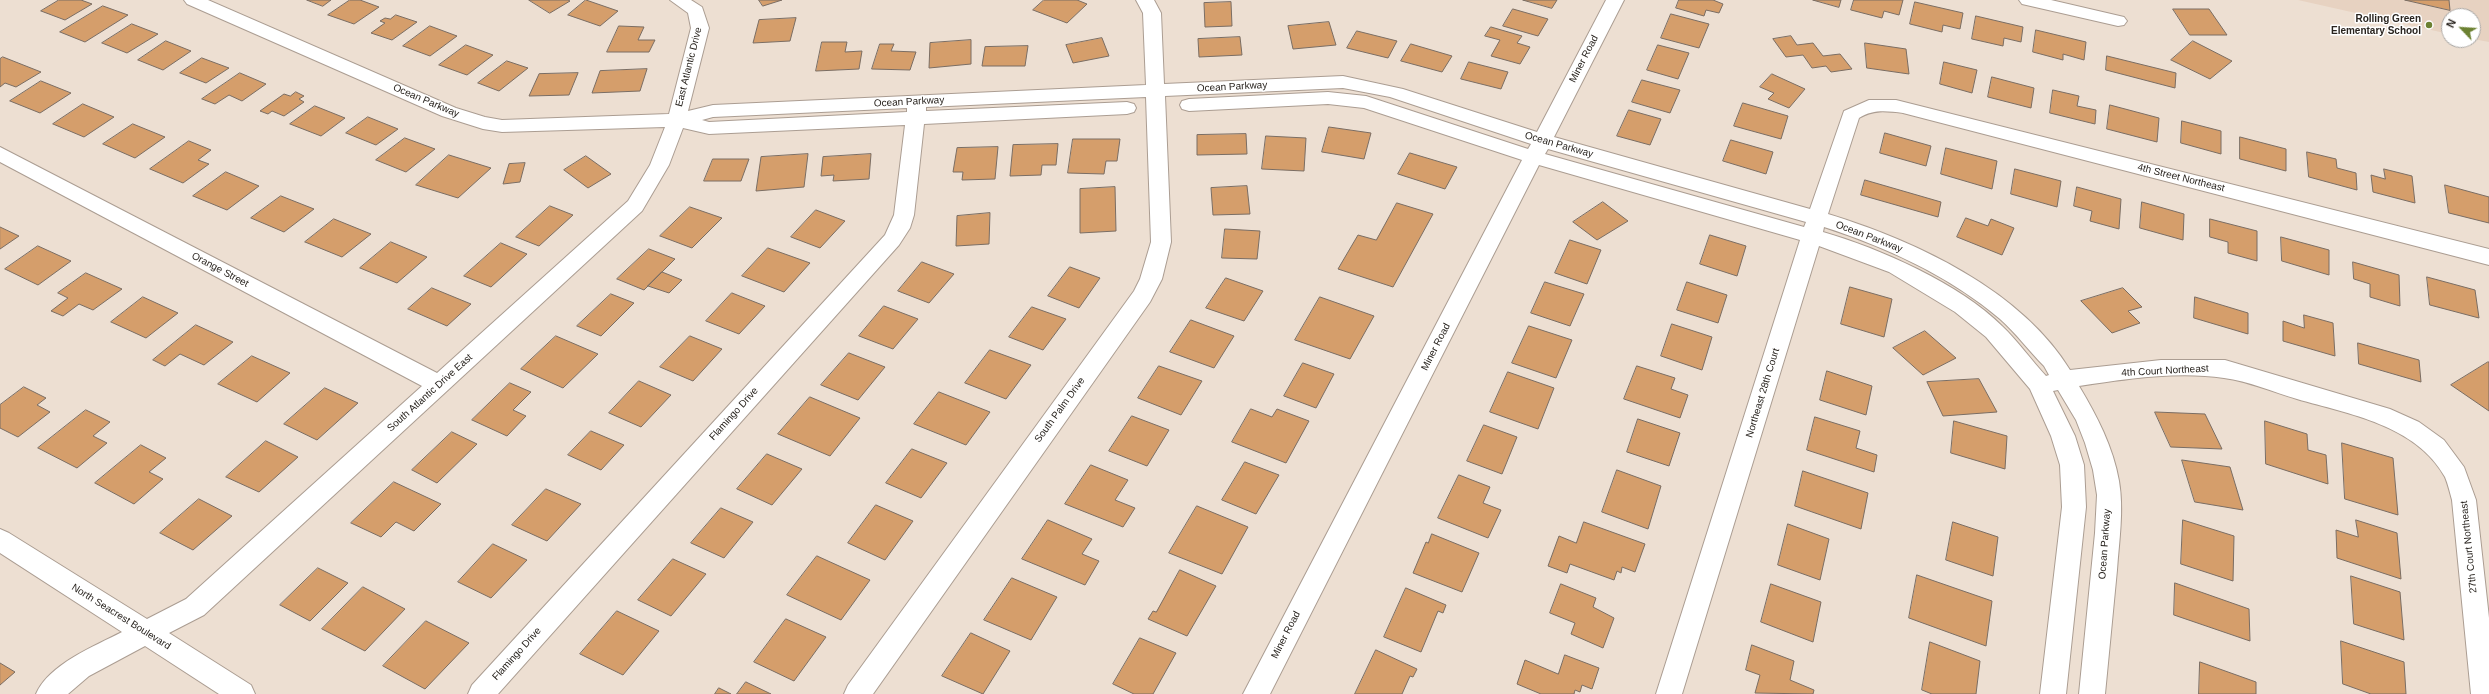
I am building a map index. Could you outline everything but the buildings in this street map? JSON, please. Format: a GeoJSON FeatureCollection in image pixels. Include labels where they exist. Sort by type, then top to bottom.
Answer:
{"type":"FeatureCollection","features":[{"type":"Feature","properties":{"kind":"street","name":"Ocean Parkway"},"geometry":{"type":"LineString","coordinates":[[193,0],[450,112],[483,123],[525,126],[675,120],[709,128],[916,110],[1156,99],[1328,98],[1354,100],[1538,149],[1814,227],[1896,267],[1963,306],[1994,330],[2039,384],[2064,436],[2072,465],[2074,500],[2053,694]]}},
{"type":"Feature","properties":{"kind":"street","name":"East Atlantic Drive"},"geometry":{"type":"LineString","coordinates":[[675,120],[700,28],[700,19],[696,11],[680,0]]}},
{"type":"Feature","properties":{"kind":"street","name":"South Palm Drive"},"geometry":{"type":"LineString","coordinates":[[857,694],[1142,296],[1151,278],[1161,242],[1152,13],[1145,0]]}},
{"type":"Feature","properties":{"kind":"street","name":"Miner Road"},"geometry":{"type":"LineString","coordinates":[[1256,694],[1615,0]]}},
{"type":"Feature","properties":{"kind":"street"},"geometry":{"type":"LineString","coordinates":[[2028,0],[2118,21]]}},
{"type":"Feature","properties":{"kind":"street","name":"Northeast 28th Court"},"geometry":{"type":"LineString","coordinates":[[1669,694],[1814,227],[1851,115],[1860,109],[1872,105]]}},
{"type":"Feature","properties":{"kind":"street","name":"4th Street Northeast"},"geometry":{"type":"LineString","coordinates":[[1872,105],[1903,107],[2489,257]]}},
{"type":"Feature","properties":{"kind":"street","name":"Flamingo Drive"},"geometry":{"type":"LineString","coordinates":[[481,694],[892,240],[900,228],[904,215],[916,110]]}},
{"type":"Feature","properties":{"kind":"street","name":"South Atlantic Drive East"},"geometry":{"type":"LineString","coordinates":[[49,694],[80,667],[145,631],[195,607],[635,206],[656,176],[675,120]]}},
{"type":"Feature","properties":{"kind":"street","name":"Orange Street"},"geometry":{"type":"LineString","coordinates":[[0,154],[439,385]]}},
{"type":"Feature","properties":{"kind":"street","name":"Ocean Parkway"},"geometry":{"type":"LineString","coordinates":[[1814,227],[1852,229],[1907,251],[1980,293],[2016,321],[2041,347],[2066,380],[2095,438],[2106,471],[2109,518],[2092,694]]}},
{"type":"Feature","properties":{"kind":"street","name":"4th Court Northeast"},"geometry":{"type":"LineString","coordinates":[[2039,384],[2200,367],[2225,369],[2382,415]]}},
{"type":"Feature","properties":{"kind":"street","name":"27th Court Northeast"},"geometry":{"type":"LineString","coordinates":[[2382,415],[2411,429],[2436,447],[2456,474],[2464,500],[2484,694]]}},
{"type":"Feature","properties":{"kind":"street","name":"North Seacrest Boulevard"},"geometry":{"type":"LineString","coordinates":[[0,540],[242,694]]}},
{"type":"Feature","properties":{"kind":"shaded area","name":"Rolling Green Elementary School"},"geometry":{"type":"Polygon","coordinates":[[[2298,0],[2489,0],[2489,42],[2481,40],[2481,8],[2441,8],[2441,32],[2298,0]]]}},
{"type":"Feature","properties":{"kind":"place","name":"Rolling Green Elementary School"},"geometry":{"type":"Point","coordinates":[2429,25]}}]}
